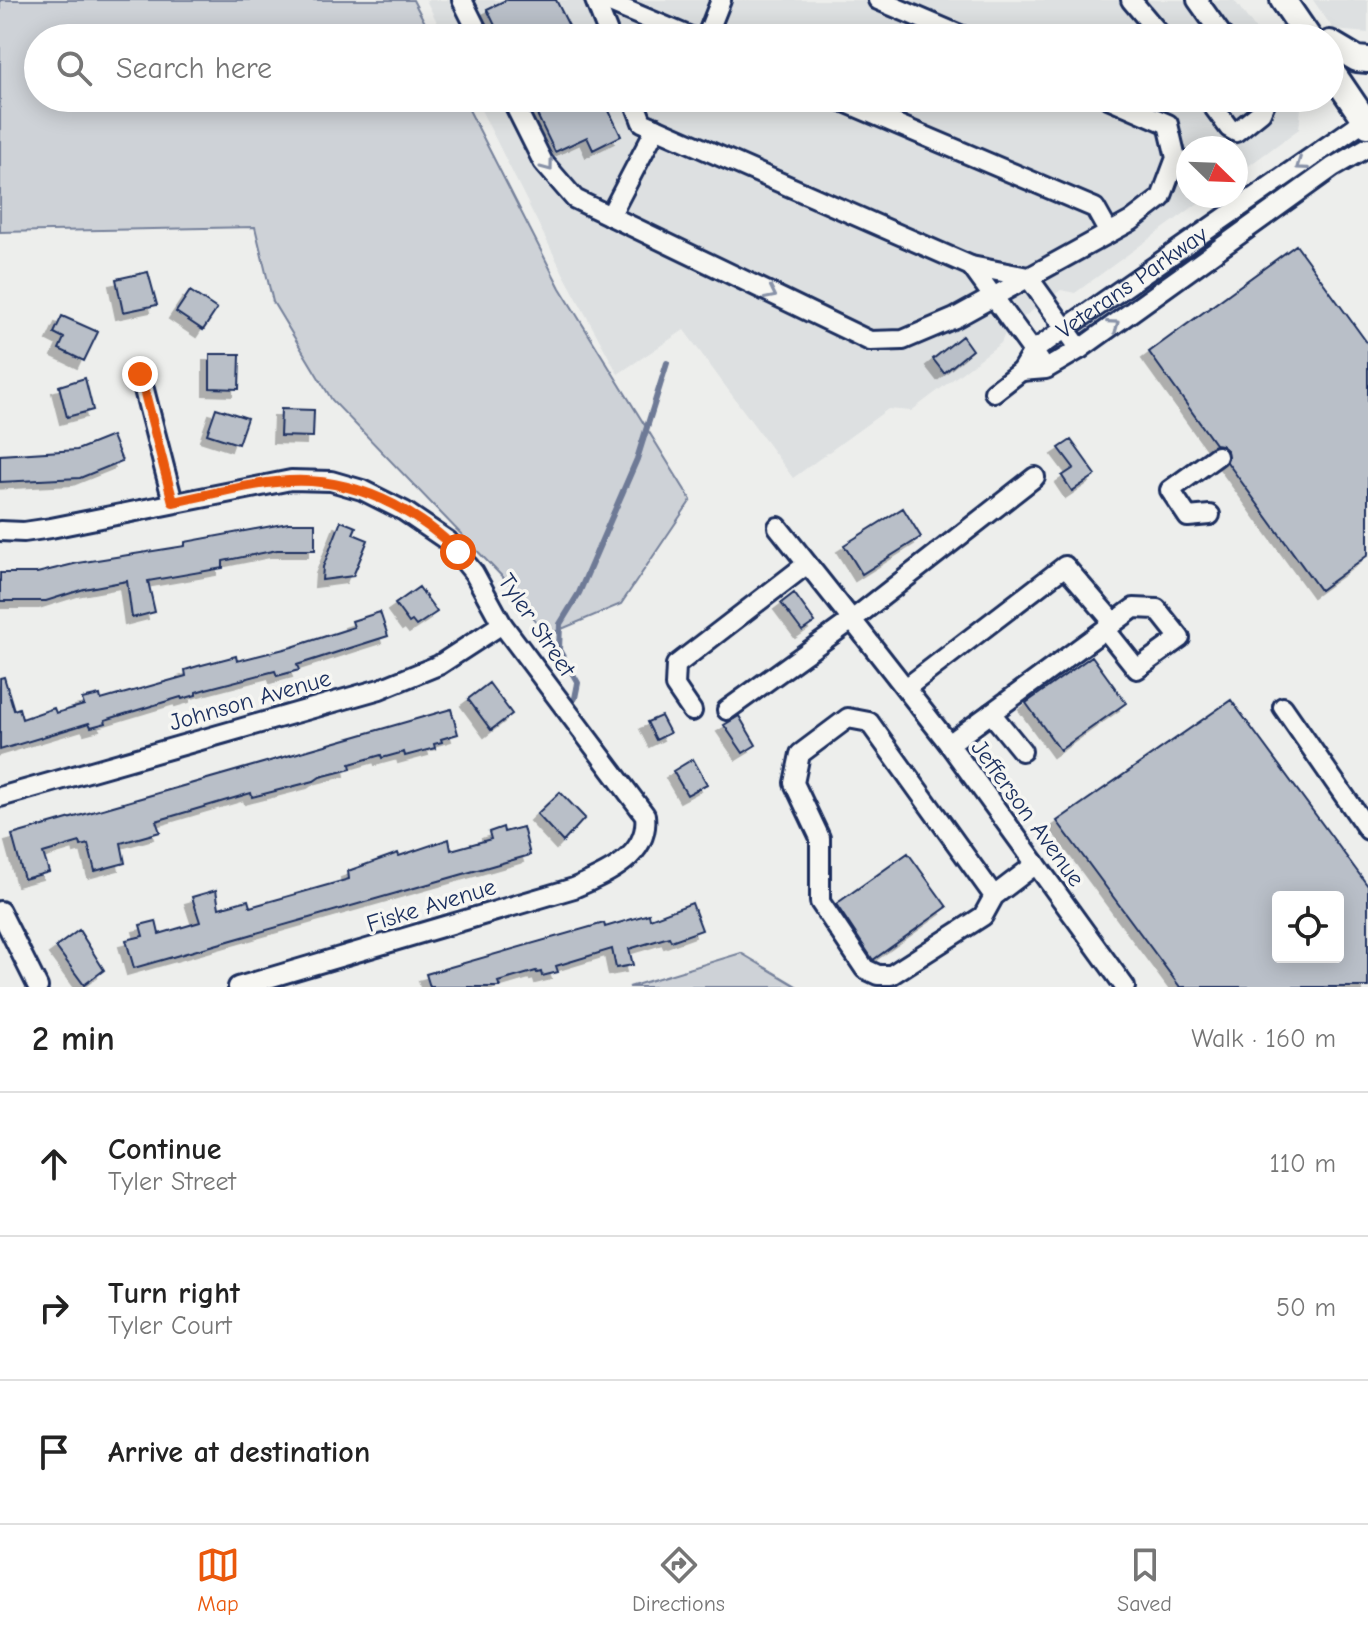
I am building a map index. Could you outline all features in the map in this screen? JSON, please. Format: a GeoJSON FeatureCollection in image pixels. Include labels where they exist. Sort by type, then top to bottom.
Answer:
{"type":"FeatureCollection","features":[{"type":"Feature","properties":{"kind":"main road"},"geometry":{"type":"LineString","coordinates":[[1283,0],[1299,24]]}},
{"type":"Feature","properties":{"kind":"main road"},"geometry":{"type":"LineString","coordinates":[[1344,51],[1357,59],[1368,60]]}},
{"type":"Feature","properties":{"kind":"main road"},"geometry":{"type":"LineString","coordinates":[[1344,89],[1367,121]]}},
{"type":"Feature","properties":{"kind":"street"},"geometry":{"type":"LineString","coordinates":[[462,0],[474,24]]}},
{"type":"Feature","properties":{"kind":"street"},"geometry":{"type":"LineString","coordinates":[[595,0],[604,24]]}},
{"type":"Feature","properties":{"kind":"street"},"geometry":{"type":"LineString","coordinates":[[603,0],[660,24]]}},
{"type":"Feature","properties":{"kind":"street"},"geometry":{"type":"LineString","coordinates":[[712,24],[721,0]]}},
{"type":"Feature","properties":{"kind":"street"},"geometry":{"type":"LineString","coordinates":[[878,0],[934,24]]}},
{"type":"Feature","properties":{"kind":"street"},"geometry":{"type":"LineString","coordinates":[[1131,0],[1151,24]]}},
{"type":"Feature","properties":{"kind":"street"},"geometry":{"type":"LineString","coordinates":[[1197,0],[1214,24]]}},
{"type":"Feature","properties":{"kind":"street"},"geometry":{"type":"LineString","coordinates":[[518,112],[543,162],[575,199],[870,341],[903,340],[955,318],[1131,221],[1161,198],[1176,158],[1168,124],[1140,112]]}},
{"type":"Feature","properties":{"kind":"street"},"geometry":{"type":"LineString","coordinates":[[638,112],[642,122],[971,266],[1028,277],[1080,349]]}},
{"type":"Feature","properties":{"kind":"street"},"geometry":{"type":"LineString","coordinates":[[868,112],[1095,208],[1109,233]]}},
{"type":"Feature","properties":{"kind":"street"},"geometry":{"type":"LineString","coordinates":[[1217,112],[1236,132],[1261,112]]}},
{"type":"Feature","properties":{"kind":"street","name":"Veterans Parkway"},"geometry":{"type":"LineString","coordinates":[[994,392],[1021,371],[1033,351],[1367,121]]}},
{"type":"Feature","properties":{"kind":"street"},"geometry":{"type":"LineString","coordinates":[[610,216],[656,128]]}},
{"type":"Feature","properties":{"kind":"street","name":"Veterans Parkway"},"geometry":{"type":"LineString","coordinates":[[1021,371],[1046,369],[1080,349],[1333,167],[1368,147]]}},
{"type":"Feature","properties":{"kind":"street"},"geometry":{"type":"LineString","coordinates":[[971,266],[1046,369]]}},
{"type":"Feature","properties":{"kind":"street"},"geometry":{"type":"LineString","coordinates":[[140,374],[173,502]]}},
{"type":"Feature","properties":{"kind":"street"},"geometry":{"type":"LineString","coordinates":[[1210,515],[1188,517],[1170,490],[1217,456]]}},
{"type":"Feature","properties":{"kind":"street"},"geometry":{"type":"LineString","coordinates":[[727,710],[852,620],[1035,477]]}},
{"type":"Feature","properties":{"kind":"street","name":"Tyler Street"},"geometry":{"type":"LineString","coordinates":[[0,531],[24,532],[51,528],[291,480],[331,481],[362,490],[404,511],[448,541],[474,573],[502,624],[645,815],[642,843],[631,855]]}},
{"type":"Feature","properties":{"kind":"street","name":"Jefferson Avenue"},"geometry":{"type":"LineString","coordinates":[[778,527],[949,744],[1125,987]]}},
{"type":"Feature","properties":{"kind":"street"},"geometry":{"type":"LineString","coordinates":[[692,711],[675,686],[676,665],[807,564]]}},
{"type":"Feature","properties":{"kind":"street"},"geometry":{"type":"LineString","coordinates":[[906,688],[1065,566],[1109,626],[949,744]]}},
{"type":"Feature","properties":{"kind":"street","name":"Johnson Avenue"},"geometry":{"type":"LineString","coordinates":[[0,797],[380,689],[439,665],[502,624]]}},
{"type":"Feature","properties":{"kind":"street"},"geometry":{"type":"LineString","coordinates":[[1283,707],[1368,830]]}},
{"type":"Feature","properties":{"kind":"street"},"geometry":{"type":"LineString","coordinates":[[991,713],[1022,751]]}},
{"type":"Feature","properties":{"kind":"street"},"geometry":{"type":"LineString","coordinates":[[994,896],[869,722],[848,718],[800,754],[794,783],[820,838],[820,902],[865,969],[878,975],[891,975],[983,916],[994,896],[1036,864]]}},
{"type":"Feature","properties":{"kind":"street","name":"Fiske Avenue"},"geometry":{"type":"LineString","coordinates":[[238,987],[574,888],[613,869],[631,855]]}},
{"type":"Feature","properties":{"kind":"street"},"geometry":{"type":"LineString","coordinates":[[0,911],[38,987]]}},
{"type":"Feature","properties":{"kind":"shaded area"},"geometry":{"type":"Polygon","coordinates":[[[0,0],[413,0],[426,24],[24,24],[24,112],[470,112],[560,288],[691,500],[621,604],[545,636],[515,590],[332,400],[273,302],[255,227],[0,232],[0,0]]]}},
{"type":"Feature","properties":{"kind":"shaded area"},"geometry":{"type":"Polygon","coordinates":[[[426,0],[1234,0],[1252,24],[438,24],[426,0]]]}},
{"type":"Feature","properties":{"kind":"shaded area"},"geometry":{"type":"Polygon","coordinates":[[[1313,0],[1368,0],[1368,33],[1344,31],[1344,24],[1330,24],[1313,0]]]}},
{"type":"Feature","properties":{"kind":"shaded area"},"geometry":{"type":"Polygon","coordinates":[[[482,112],[1301,112],[1299,129],[1248,166],[1248,136],[1176,136],[1176,208],[1192,208],[1075,293],[1061,290],[1007,329],[1001,343],[911,411],[888,409],[793,478],[684,330],[618,374],[482,112]]]}},
{"type":"Feature","properties":{"kind":"shaded area"},"geometry":{"type":"Polygon","coordinates":[[[741,953],[798,987],[629,987],[741,953]]]}},
{"type":"Feature","properties":{"kind":"building"},"geometry":{"type":"Polygon","coordinates":[[[506,0],[556,0],[568,24],[494,24],[487,9],[506,0]]]}},
{"type":"Feature","properties":{"kind":"building"},"geometry":{"type":"Polygon","coordinates":[[[536,112],[610,112],[621,136],[593,150],[587,137],[555,152],[536,112]]]}},
{"type":"Feature","properties":{"kind":"building"},"geometry":{"type":"Polygon","coordinates":[[[1296,245],[1368,344],[1368,555],[1320,590],[1227,462],[1227,450],[1215,444],[1149,352],[1296,245]]]}},
{"type":"Feature","properties":{"kind":"building"},"geometry":{"type":"Polygon","coordinates":[[[148,272],[157,305],[123,312],[116,279],[148,272]]]}},
{"type":"Feature","properties":{"kind":"building"},"geometry":{"type":"Polygon","coordinates":[[[190,291],[217,309],[203,330],[176,312],[190,291]]]}},
{"type":"Feature","properties":{"kind":"building"},"geometry":{"type":"Polygon","coordinates":[[[62,316],[98,332],[84,361],[59,349],[64,338],[54,333],[62,316]]]}},
{"type":"Feature","properties":{"kind":"building"},"geometry":{"type":"Polygon","coordinates":[[[962,336],[972,350],[944,373],[933,359],[962,336]]]}},
{"type":"Feature","properties":{"kind":"building"},"geometry":{"type":"Polygon","coordinates":[[[210,354],[240,354],[239,389],[210,388],[210,354]]]}},
{"type":"Feature","properties":{"kind":"building"},"geometry":{"type":"Polygon","coordinates":[[[85,378],[93,410],[67,417],[59,386],[85,378]]]}},
{"type":"Feature","properties":{"kind":"building"},"geometry":{"type":"Polygon","coordinates":[[[216,408],[247,418],[238,444],[207,434],[216,408]]]}},
{"type":"Feature","properties":{"kind":"building"},"geometry":{"type":"Polygon","coordinates":[[[281,409],[314,410],[313,437],[280,436],[281,409]]]}},
{"type":"Feature","properties":{"kind":"building"},"geometry":{"type":"Polygon","coordinates":[[[112,436],[122,461],[80,478],[0,482],[0,455],[77,450],[112,436]]]}},
{"type":"Feature","properties":{"kind":"building"},"geometry":{"type":"Polygon","coordinates":[[[1071,440],[1096,475],[1072,491],[1062,476],[1074,468],[1059,448],[1071,440]]]}},
{"type":"Feature","properties":{"kind":"building"},"geometry":{"type":"Polygon","coordinates":[[[903,508],[921,537],[862,574],[844,545],[903,508]]]}},
{"type":"Feature","properties":{"kind":"building"},"geometry":{"type":"Polygon","coordinates":[[[341,521],[356,527],[353,534],[368,540],[353,576],[322,580],[323,567],[341,521]]]}},
{"type":"Feature","properties":{"kind":"building"},"geometry":{"type":"Polygon","coordinates":[[[288,523],[315,523],[315,550],[277,550],[223,561],[223,568],[148,581],[155,612],[132,618],[127,581],[84,589],[46,601],[0,601],[0,573],[37,573],[78,563],[185,546],[185,542],[288,523]]]}},
{"type":"Feature","properties":{"kind":"building"},"geometry":{"type":"Polygon","coordinates":[[[419,587],[437,612],[416,626],[412,621],[409,623],[395,604],[419,587]]]}},
{"type":"Feature","properties":{"kind":"building"},"geometry":{"type":"Polygon","coordinates":[[[794,593],[815,622],[802,631],[781,603],[794,593]]]}},
{"type":"Feature","properties":{"kind":"building"},"geometry":{"type":"Polygon","coordinates":[[[380,612],[388,636],[297,665],[299,670],[277,676],[275,671],[206,689],[196,692],[196,695],[105,720],[106,723],[91,727],[89,723],[0,750],[0,678],[4,677],[14,710],[19,708],[22,719],[54,708],[56,713],[84,705],[82,699],[100,695],[101,700],[186,676],[185,670],[198,666],[236,656],[237,661],[292,647],[354,627],[352,621],[380,612]]]}},
{"type":"Feature","properties":{"kind":"building"},"geometry":{"type":"Polygon","coordinates":[[[1092,656],[1126,703],[1060,750],[1026,703],[1092,656]]]}},
{"type":"Feature","properties":{"kind":"building"},"geometry":{"type":"Polygon","coordinates":[[[489,683],[512,714],[491,730],[468,699],[489,683]]]}},
{"type":"Feature","properties":{"kind":"building"},"geometry":{"type":"Polygon","coordinates":[[[1231,700],[1368,886],[1368,987],[1180,987],[1057,821],[1231,700]]]}},
{"type":"Feature","properties":{"kind":"building"},"geometry":{"type":"Polygon","coordinates":[[[451,709],[458,734],[441,739],[442,742],[434,744],[435,748],[405,756],[404,752],[382,758],[381,755],[350,764],[351,769],[314,781],[252,797],[251,793],[156,821],[160,832],[121,843],[125,863],[95,871],[88,844],[81,846],[80,842],[43,853],[49,872],[24,879],[12,835],[451,709]]]}},
{"type":"Feature","properties":{"kind":"building"},"geometry":{"type":"Polygon","coordinates":[[[661,716],[670,733],[656,740],[647,722],[661,716]]]}},
{"type":"Feature","properties":{"kind":"building"},"geometry":{"type":"Polygon","coordinates":[[[739,716],[756,745],[743,753],[724,725],[739,716]]]}},
{"type":"Feature","properties":{"kind":"building"},"geometry":{"type":"Polygon","coordinates":[[[693,759],[707,784],[687,795],[673,771],[693,759]]]}},
{"type":"Feature","properties":{"kind":"building"},"geometry":{"type":"Polygon","coordinates":[[[560,792],[585,818],[563,842],[537,814],[560,792]]]}},
{"type":"Feature","properties":{"kind":"building"},"geometry":{"type":"Polygon","coordinates":[[[503,827],[504,832],[523,827],[530,855],[134,968],[126,940],[143,936],[140,925],[156,921],[159,934],[200,922],[192,897],[216,890],[219,908],[248,900],[250,907],[349,879],[348,871],[398,853],[399,856],[449,839],[451,850],[491,839],[489,832],[503,827]]]}},
{"type":"Feature","properties":{"kind":"building"},"geometry":{"type":"Polygon","coordinates":[[[908,853],[947,907],[873,960],[836,904],[908,853]]]}},
{"type":"Feature","properties":{"kind":"building"},"geometry":{"type":"Polygon","coordinates":[[[692,903],[702,930],[671,941],[669,937],[629,949],[633,965],[616,968],[612,949],[556,966],[558,972],[542,976],[541,972],[536,971],[498,982],[500,987],[430,987],[426,974],[604,923],[605,927],[649,914],[650,919],[692,903]]]}},
{"type":"Feature","properties":{"kind":"building"},"geometry":{"type":"Polygon","coordinates":[[[79,930],[104,970],[84,985],[56,947],[79,930]]]}},
{"type":"Feature","properties":{"kind":"waterway"},"geometry":{"type":"LineString","coordinates":[[575,698],[578,683],[559,650],[560,624],[579,593],[637,459],[667,363]]}},
{"type":"Feature","properties":{"kind":"route"},"geometry":{"type":"LineString","coordinates":[[140,374],[173,502],[291,480],[331,481],[362,490],[404,511],[448,541],[458,552]]}}]}
